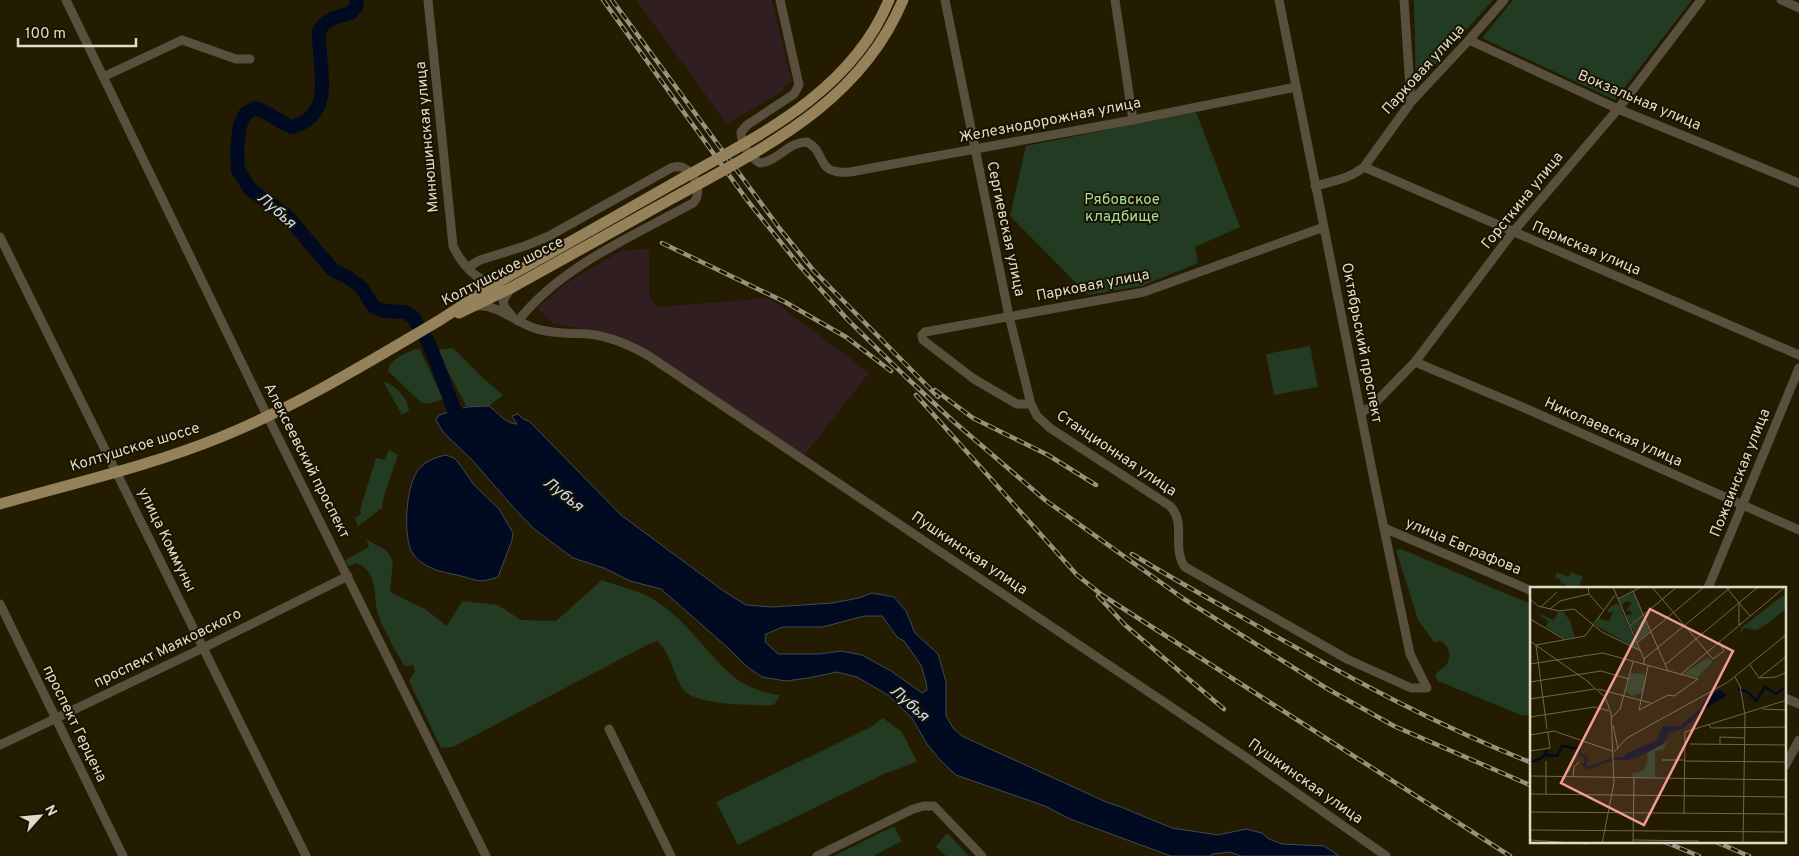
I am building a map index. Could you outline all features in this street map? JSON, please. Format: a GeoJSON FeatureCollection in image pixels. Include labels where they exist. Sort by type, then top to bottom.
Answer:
{"type":"FeatureCollection","features":[{"type":"Feature","properties":{"kind":"main road","name":"Колтушское шоссе"},"geometry":{"type":"LineString","coordinates":[[0,504],[117,472],[207,442],[268,416],[475,302],[741,146],[786,119],[808,103],[825,88],[854,56],[872,32],[889,0]]}},
{"type":"Feature","properties":{"kind":"main road","name":"Колтушское шоссе"},"geometry":{"type":"LineString","coordinates":[[505,283],[747,157],[792,130],[835,97],[863,66],[882,40],[903,0]]}},
{"type":"Feature","properties":{"kind":"street","name":"Алексеевский проспект"},"geometry":{"type":"LineString","coordinates":[[66,0],[268,416],[486,856]]}},
{"type":"Feature","properties":{"kind":"street","name":"Минюшинская улица"},"geometry":{"type":"LineString","coordinates":[[428,0],[450,235],[455,252],[484,281],[505,283]]}},
{"type":"Feature","properties":{"kind":"street","name":"Железнодорожная улица"},"geometry":{"type":"LineString","coordinates":[[780,0],[799,86],[794,94],[744,128],[741,132],[741,137],[751,156],[760,163],[770,160],[802,142],[812,144],[821,162],[828,168],[839,172],[974,150],[1296,87]]}},
{"type":"Feature","properties":{"kind":"street","name":"Сергиевская улица"},"geometry":{"type":"LineString","coordinates":[[945,0],[1009,316],[1031,404]]}},
{"type":"Feature","properties":{"kind":"street"},"geometry":{"type":"LineString","coordinates":[[1115,0],[1133,120]]}},
{"type":"Feature","properties":{"kind":"street","name":"Октябрьский проспект"},"geometry":{"type":"LineString","coordinates":[[1279,0],[1410,654],[1427,688]]}},
{"type":"Feature","properties":{"kind":"street"},"geometry":{"type":"LineString","coordinates":[[1404,0],[1410,102]]}},
{"type":"Feature","properties":{"kind":"street","name":"Парковая улица"},"geometry":{"type":"LineString","coordinates":[[1315,186],[1344,179],[1355,174],[1364,166],[1410,102],[1470,40],[1504,0]]}},
{"type":"Feature","properties":{"kind":"street","name":"Горсткина улица"},"geometry":{"type":"LineString","coordinates":[[1361,413],[1372,406],[1415,362],[1513,232],[1618,109],[1701,0]]}},
{"type":"Feature","properties":{"kind":"street"},"geometry":{"type":"LineString","coordinates":[[1781,0],[1799,8]]}},
{"type":"Feature","properties":{"kind":"street"},"geometry":{"type":"LineString","coordinates":[[103,77],[185,38],[236,59],[250,59]]}},
{"type":"Feature","properties":{"kind":"street","name":"Вокзальная улица"},"geometry":{"type":"LineString","coordinates":[[1470,40],[1618,109],[1799,183]]}},
{"type":"Feature","properties":{"kind":"street"},"geometry":{"type":"LineString","coordinates":[[468,267],[480,260],[525,246],[548,236],[676,166],[684,167],[688,170],[698,186],[697,200],[575,270],[544,293],[518,321]]}},
{"type":"Feature","properties":{"kind":"street","name":"Пермская улица"},"geometry":{"type":"LineString","coordinates":[[1364,166],[1799,355]]}},
{"type":"Feature","properties":{"kind":"street","name":"Парковая улица"},"geometry":{"type":"LineString","coordinates":[[1031,404],[1017,404],[974,379],[924,340],[922,335],[925,332],[1144,292],[1324,227]]}},
{"type":"Feature","properties":{"kind":"street","name":"улица Коммуны"},"geometry":{"type":"LineString","coordinates":[[0,238],[306,856]]}},
{"type":"Feature","properties":{"kind":"street","name":"Минюшинская улица"},"geometry":{"type":"LineString","coordinates":[[468,267],[476,285],[475,302]]}},
{"type":"Feature","properties":{"kind":"street","name":"Пушкинская улица"},"geometry":{"type":"LineString","coordinates":[[505,283],[504,308],[518,321]]}},
{"type":"Feature","properties":{"kind":"street","name":"Пушкинская улица"},"geometry":{"type":"LineString","coordinates":[[475,302],[491,307],[535,329],[607,337],[632,346],[649,356],[1240,753],[1386,856]]}},
{"type":"Feature","properties":{"kind":"street","name":"Николаевская улица"},"geometry":{"type":"LineString","coordinates":[[1415,362],[1799,530]]}},
{"type":"Feature","properties":{"kind":"street","name":"Пожвинская улица"},"geometry":{"type":"LineString","coordinates":[[1708,587],[1799,368]]}},
{"type":"Feature","properties":{"kind":"street","name":"Станционная улица"},"geometry":{"type":"LineString","coordinates":[[1031,404],[1037,416],[1050,428],[1170,506],[1176,512],[1179,518],[1178,552],[1180,560],[1185,566],[1347,659],[1411,688],[1427,688]]}},
{"type":"Feature","properties":{"kind":"street","name":"улица Евграфова"},"geometry":{"type":"LineString","coordinates":[[1384,528],[1530,590]]}},
{"type":"Feature","properties":{"kind":"street","name":"проспект Маяковского"},"geometry":{"type":"LineString","coordinates":[[0,745],[348,576]]}},
{"type":"Feature","properties":{"kind":"street","name":"проспект Герцена"},"geometry":{"type":"LineString","coordinates":[[0,604],[123,856]]}},
{"type":"Feature","properties":{"kind":"street"},"geometry":{"type":"LineString","coordinates":[[1786,698],[1799,704]]}},
{"type":"Feature","properties":{"kind":"street"},"geometry":{"type":"LineString","coordinates":[[609,729],[671,856]]}},
{"type":"Feature","properties":{"kind":"street"},"geometry":{"type":"LineString","coordinates":[[1786,764],[1799,740]]}},
{"type":"Feature","properties":{"kind":"street"},"geometry":{"type":"LineString","coordinates":[[817,856],[913,809],[924,806],[934,806],[982,856]]}},
{"type":"Feature","properties":{"kind":"shaded area"},"geometry":{"type":"Polygon","coordinates":[[[636,0],[772,0],[792,82],[785,85],[783,91],[727,124],[636,0]]]}},
{"type":"Feature","properties":{"kind":"shaded area"},"geometry":{"type":"Polygon","coordinates":[[[649,249],[649,293],[656,307],[770,298],[869,373],[799,462],[635,351],[614,343],[613,335],[553,323],[537,308],[565,284],[622,250],[649,249]]]}},
{"type":"Feature","properties":{"kind":"green space"},"geometry":{"type":"Polygon","coordinates":[[[1414,0],[1493,0],[1416,86],[1414,0]]]}},
{"type":"Feature","properties":{"kind":"green space"},"geometry":{"type":"Polygon","coordinates":[[[1513,0],[1692,0],[1615,100],[1482,38],[1513,0]]]}},
{"type":"Feature","properties":{"kind":"green space","name":"Рябовское кладбище"},"geometry":{"type":"Polygon","coordinates":[[[1196,112],[1240,227],[1195,247],[1198,263],[1142,286],[1088,295],[1010,216],[1026,146],[1196,112]]]}},
{"type":"Feature","properties":{"kind":"green space"},"geometry":{"type":"Polygon","coordinates":[[[1310,346],[1318,387],[1274,395],[1266,354],[1310,346]]]}},
{"type":"Feature","properties":{"kind":"green space"},"geometry":{"type":"Polygon","coordinates":[[[453,348],[503,395],[489,406],[467,407],[436,350],[453,348]]]}},
{"type":"Feature","properties":{"kind":"green space"},"geometry":{"type":"Polygon","coordinates":[[[415,349],[420,350],[443,399],[423,403],[388,371],[395,360],[415,349]]]}},
{"type":"Feature","properties":{"kind":"green space"},"geometry":{"type":"Polygon","coordinates":[[[383,381],[393,386],[400,393],[406,401],[409,411],[402,415],[383,381]]]}},
{"type":"Feature","properties":{"kind":"green space"},"geometry":{"type":"Polygon","coordinates":[[[389,450],[398,455],[383,499],[382,508],[358,526],[355,518],[361,514],[360,510],[376,458],[385,460],[389,450]]]}},
{"type":"Feature","properties":{"kind":"green space"},"geometry":{"type":"Polygon","coordinates":[[[366,539],[387,551],[393,561],[390,592],[425,609],[447,626],[462,601],[498,605],[521,620],[556,621],[602,580],[653,599],[675,616],[734,677],[756,689],[780,695],[774,705],[753,705],[711,701],[689,694],[683,689],[666,651],[657,641],[453,747],[441,748],[409,681],[415,672],[413,665],[404,666],[380,620],[376,607],[374,586],[369,573],[357,563],[348,566],[345,560],[369,547],[366,539]]]}},
{"type":"Feature","properties":{"kind":"green space"},"geometry":{"type":"Polygon","coordinates":[[[1401,549],[1530,604],[1530,716],[1521,715],[1438,681],[1435,675],[1447,663],[1449,652],[1441,641],[1434,642],[1418,620],[1396,550],[1401,549]]]}},
{"type":"Feature","properties":{"kind":"green space"},"geometry":{"type":"Polygon","coordinates":[[[1557,572],[1569,577],[1571,572],[1583,577],[1578,587],[1565,587],[1566,585],[1560,582],[1561,580],[1555,577],[1557,572]]]}},
{"type":"Feature","properties":{"kind":"green space"},"geometry":{"type":"Polygon","coordinates":[[[883,718],[902,732],[917,762],[884,774],[738,845],[716,802],[871,727],[883,718]]]}},
{"type":"Feature","properties":{"kind":"green space"},"geometry":{"type":"Polygon","coordinates":[[[894,826],[902,841],[873,856],[834,856],[894,826]]]}},
{"type":"Feature","properties":{"kind":"green space"},"geometry":{"type":"Polygon","coordinates":[[[947,833],[969,856],[946,856],[936,847],[947,833]]]}},
{"type":"Feature","properties":{"kind":"water"},"geometry":{"type":"Polygon","coordinates":[[[489,406],[505,420],[513,423],[517,424],[512,416],[518,414],[523,419],[529,421],[621,515],[725,592],[746,605],[773,607],[832,603],[859,598],[872,593],[894,597],[906,611],[915,633],[938,654],[946,682],[946,716],[953,728],[962,736],[1106,802],[1172,828],[1218,835],[1246,829],[1262,833],[1269,839],[1282,844],[1324,846],[1339,856],[1241,856],[1230,852],[1212,854],[1211,856],[1171,856],[1070,819],[1045,806],[956,775],[927,744],[912,718],[888,695],[857,677],[837,672],[786,681],[762,677],[745,665],[661,589],[630,581],[604,568],[573,558],[534,529],[473,461],[443,432],[436,420],[439,415],[467,407],[489,406]],[[864,616],[823,627],[783,627],[766,634],[765,642],[778,654],[819,654],[841,651],[862,655],[891,671],[922,693],[927,690],[921,665],[904,641],[897,637],[882,616],[864,616]]]}},
{"type":"Feature","properties":{"kind":"water"},"geometry":{"type":"Polygon","coordinates":[[[446,455],[458,462],[474,485],[499,509],[513,533],[498,577],[478,580],[439,571],[422,563],[413,554],[407,536],[408,498],[411,486],[419,469],[435,458],[446,455]]]}},
{"type":"Feature","properties":{"kind":"waterway","name":"Лубья"},"geometry":{"type":"LineString","coordinates":[[356,0],[357,5],[351,13],[328,21],[319,32],[322,87],[321,97],[313,115],[304,122],[292,127],[256,108],[246,113],[240,125],[237,149],[238,170],[250,189],[287,216],[333,270],[361,287],[374,307],[384,311],[405,312],[413,317],[428,342],[454,410],[467,421]]}},
{"type":"Feature","properties":{"kind":"railway"},"geometry":{"type":"LineString","coordinates":[[603,0],[747,200],[799,265],[848,320],[905,376],[953,421],[1045,500],[1184,599],[1326,688],[1394,726],[1530,785]]}},
{"type":"Feature","properties":{"kind":"railway"},"geometry":{"type":"LineString","coordinates":[[612,0],[780,229],[814,271],[938,397]]}},
{"type":"Feature","properties":{"kind":"railway"},"geometry":{"type":"LineString","coordinates":[[662,243],[785,302],[846,337],[891,371]]}},
{"type":"Feature","properties":{"kind":"railway"},"geometry":{"type":"LineString","coordinates":[[935,390],[973,418],[1048,455],[1096,485]]}},
{"type":"Feature","properties":{"kind":"railway"},"geometry":{"type":"LineString","coordinates":[[916,395],[1077,575],[1102,595],[1510,856]]}},
{"type":"Feature","properties":{"kind":"railway"},"geometry":{"type":"LineString","coordinates":[[1132,554],[1367,686],[1431,719],[1530,762]]}},
{"type":"Feature","properties":{"kind":"railway"},"geometry":{"type":"LineString","coordinates":[[1098,596],[1125,625],[1224,709]]}},
{"type":"Feature","properties":{"kind":"railway"},"geometry":{"type":"LineString","coordinates":[[1670,844],[1699,856]]}},
{"type":"Feature","properties":{"kind":"railway"},"geometry":{"type":"LineString","coordinates":[[1721,844],[1749,856]]}}]}
